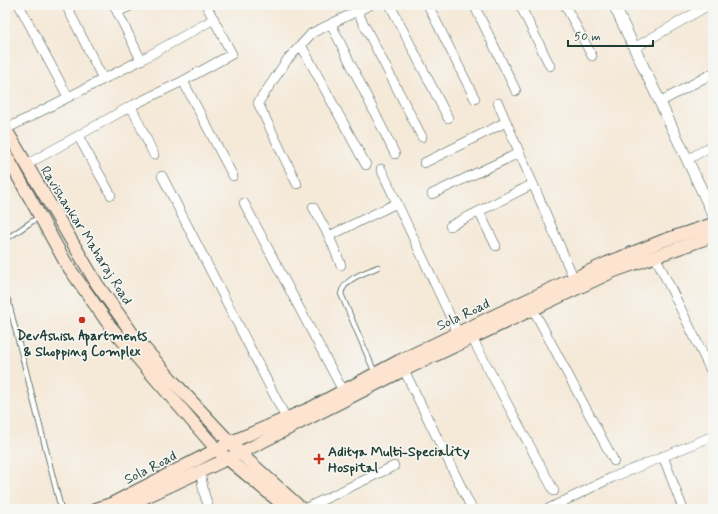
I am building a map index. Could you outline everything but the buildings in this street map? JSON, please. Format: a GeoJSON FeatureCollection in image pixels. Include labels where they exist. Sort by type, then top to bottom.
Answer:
{"type":"FeatureCollection","features":[{"type":"Feature","properties":{"kind":"main road","name":"Ravishankar Maharaj Road"},"geometry":{"type":"LineString","coordinates":[[5,128],[26,166],[97,284],[135,337],[171,379],[240,453],[303,509]]}},
{"type":"Feature","properties":{"kind":"main road","name":"Ravishankar Maharaj Road"},"geometry":{"type":"LineString","coordinates":[[5,153],[67,265],[110,326],[221,454],[288,509]]}},
{"type":"Feature","properties":{"kind":"main road","name":"Sola Road"},"geometry":{"type":"LineString","coordinates":[[107,508],[140,503],[200,470],[221,454],[231,442],[343,391],[458,333],[574,278],[662,241],[713,224]]}},
{"type":"Feature","properties":{"kind":"main road","name":"Sola Road"},"geometry":{"type":"LineString","coordinates":[[107,508],[221,454],[240,453],[404,370],[614,271],[713,236]]}},
{"type":"Feature","properties":{"kind":"street"},"geometry":{"type":"LineString","coordinates":[[19,5],[68,97]]}},
{"type":"Feature","properties":{"kind":"street"},"geometry":{"type":"LineString","coordinates":[[66,5],[103,79]]}},
{"type":"Feature","properties":{"kind":"street"},"geometry":{"type":"LineString","coordinates":[[133,5],[115,8],[141,60]]}},
{"type":"Feature","properties":{"kind":"street"},"geometry":{"type":"LineString","coordinates":[[26,166],[131,106],[183,81],[232,54],[206,5]]}},
{"type":"Feature","properties":{"kind":"street"},"geometry":{"type":"LineString","coordinates":[[297,184],[258,103],[287,60],[312,33],[370,5]]}},
{"type":"Feature","properties":{"kind":"street"},"geometry":{"type":"LineString","coordinates":[[390,5],[448,118]]}},
{"type":"Feature","properties":{"kind":"street"},"geometry":{"type":"LineString","coordinates":[[428,5],[475,99]]}},
{"type":"Feature","properties":{"kind":"street"},"geometry":{"type":"LineString","coordinates":[[474,5],[516,91]]}},
{"type":"Feature","properties":{"kind":"street"},"geometry":{"type":"LineString","coordinates":[[520,5],[550,66]]}},
{"type":"Feature","properties":{"kind":"street"},"geometry":{"type":"LineString","coordinates":[[565,5],[592,56]]}},
{"type":"Feature","properties":{"kind":"street"},"geometry":{"type":"LineString","coordinates":[[615,5],[713,214]]}},
{"type":"Feature","properties":{"kind":"street"},"geometry":{"type":"LineString","coordinates":[[634,48],[709,5]]}},
{"type":"Feature","properties":{"kind":"street"},"geometry":{"type":"LineString","coordinates":[[357,11],[422,137]]}},
{"type":"Feature","properties":{"kind":"street"},"geometry":{"type":"LineString","coordinates":[[5,128],[141,60],[214,19]]}},
{"type":"Feature","properties":{"kind":"street"},"geometry":{"type":"LineString","coordinates":[[331,24],[395,154]]}},
{"type":"Feature","properties":{"kind":"street"},"geometry":{"type":"LineString","coordinates":[[301,45],[366,165]]}},
{"type":"Feature","properties":{"kind":"street"},"geometry":{"type":"LineString","coordinates":[[660,102],[713,73]]}},
{"type":"Feature","properties":{"kind":"street"},"geometry":{"type":"LineString","coordinates":[[183,81],[234,176]]}},
{"type":"Feature","properties":{"kind":"street"},"geometry":{"type":"LineString","coordinates":[[498,103],[574,278]]}},
{"type":"Feature","properties":{"kind":"street"},"geometry":{"type":"LineString","coordinates":[[131,106],[154,155]]}},
{"type":"Feature","properties":{"kind":"street"},"geometry":{"type":"LineString","coordinates":[[424,163],[506,122]]}},
{"type":"Feature","properties":{"kind":"street"},"geometry":{"type":"LineString","coordinates":[[78,136],[111,195]]}},
{"type":"Feature","properties":{"kind":"street"},"geometry":{"type":"LineString","coordinates":[[687,160],[713,145]]}},
{"type":"Feature","properties":{"kind":"street"},"geometry":{"type":"LineString","coordinates":[[432,194],[519,153]]}},
{"type":"Feature","properties":{"kind":"street"},"geometry":{"type":"LineString","coordinates":[[381,169],[458,333]]}},
{"type":"Feature","properties":{"kind":"street"},"geometry":{"type":"LineString","coordinates":[[162,176],[286,418]]}},
{"type":"Feature","properties":{"kind":"street"},"geometry":{"type":"LineString","coordinates":[[450,226],[532,184]]}},
{"type":"Feature","properties":{"kind":"street"},"geometry":{"type":"LineString","coordinates":[[244,203],[343,391]]}},
{"type":"Feature","properties":{"kind":"street"},"geometry":{"type":"LineString","coordinates":[[329,236],[397,203]]}},
{"type":"Feature","properties":{"kind":"street"},"geometry":{"type":"LineString","coordinates":[[313,207],[329,236],[341,265]]}},
{"type":"Feature","properties":{"kind":"street"},"geometry":{"type":"LineString","coordinates":[[479,212],[496,246]]}},
{"type":"Feature","properties":{"kind":"street"},"geometry":{"type":"LineString","coordinates":[[655,256],[713,375]]}},
{"type":"Feature","properties":{"kind":"street"},"geometry":{"type":"LineString","coordinates":[[533,309],[614,461]]}},
{"type":"Feature","properties":{"kind":"street"},"geometry":{"type":"LineString","coordinates":[[472,338],[554,490]]}},
{"type":"Feature","properties":{"kind":"street"},"geometry":{"type":"LineString","coordinates":[[404,370],[472,509]]}},
{"type":"Feature","properties":{"kind":"street"},"geometry":{"type":"LineString","coordinates":[[548,509],[663,456],[713,436]]}},
{"type":"Feature","properties":{"kind":"street"},"geometry":{"type":"LineString","coordinates":[[663,456],[683,509]]}},
{"type":"Feature","properties":{"kind":"street"},"geometry":{"type":"LineString","coordinates":[[303,509],[394,466]]}},
{"type":"Feature","properties":{"kind":"street"},"geometry":{"type":"LineString","coordinates":[[200,470],[204,493],[209,509]]}},
{"type":"Feature","properties":{"kind":"lane"},"geometry":{"type":"LineString","coordinates":[[5,240],[40,216]]}},
{"type":"Feature","properties":{"kind":"lane"},"geometry":{"type":"LineString","coordinates":[[376,374],[341,294],[342,289],[348,282],[378,267]]}},
{"type":"Feature","properties":{"kind":"lane"},"geometry":{"type":"LineString","coordinates":[[8,300],[61,509]]}},
{"type":"Feature","properties":{"kind":"place","name":"DevAshish Apartments & Shopping Complex"},"geometry":{"type":"Point","coordinates":[82,320]}},
{"type":"Feature","properties":{"kind":"place","name":"Aditya Multi-Speciality Hospital"},"geometry":{"type":"Point","coordinates":[319,459]}}]}
